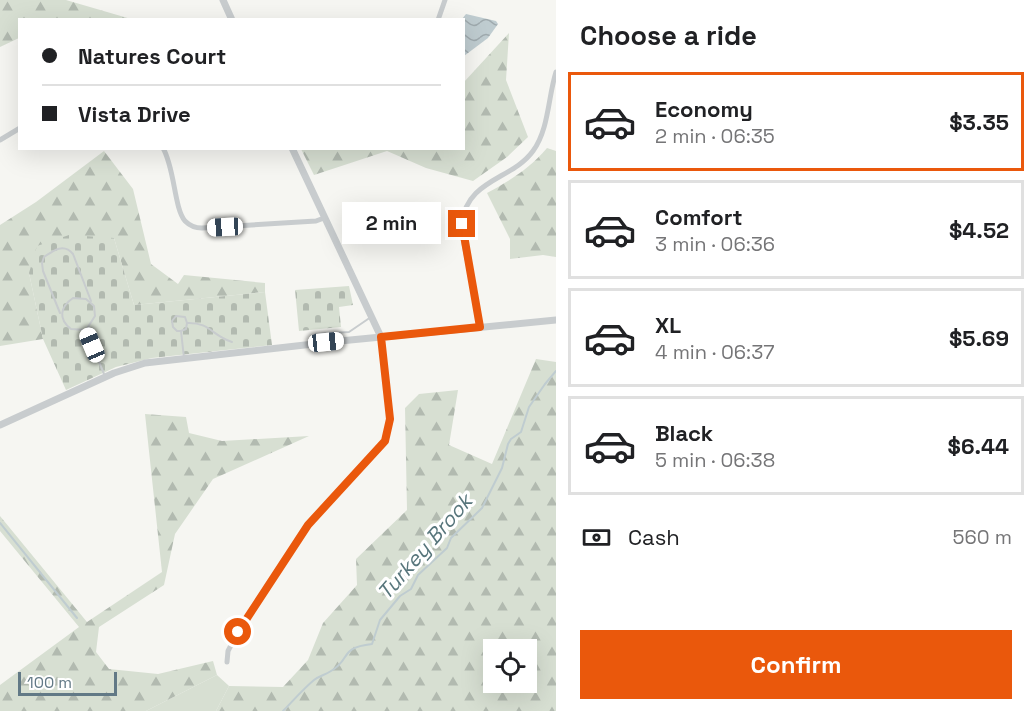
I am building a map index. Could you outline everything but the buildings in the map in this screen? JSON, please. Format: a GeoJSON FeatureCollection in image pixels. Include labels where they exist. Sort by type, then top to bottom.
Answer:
{"type":"FeatureCollection","features":[{"type":"Feature","properties":{"kind":"street"},"geometry":{"type":"LineString","coordinates":[[223,0],[231,18]]}},
{"type":"Feature","properties":{"kind":"street"},"geometry":{"type":"LineString","coordinates":[[439,18],[445,0]]}},
{"type":"Feature","properties":{"kind":"street"},"geometry":{"type":"LineString","coordinates":[[480,327],[463,236],[464,215],[477,191],[524,161],[537,146],[543,132],[556,72]]}},
{"type":"Feature","properties":{"kind":"street"},"geometry":{"type":"LineString","coordinates":[[0,140],[18,129]]}},
{"type":"Feature","properties":{"kind":"street"},"geometry":{"type":"LineString","coordinates":[[164,150],[172,171],[180,210],[185,220],[192,226],[202,228],[271,225],[316,221],[324,218]]}},
{"type":"Feature","properties":{"kind":"street"},"geometry":{"type":"LineString","coordinates":[[227,662],[228,651],[238,632],[308,525],[385,441],[390,419],[381,337],[293,150]]}},
{"type":"Feature","properties":{"kind":"street"},"geometry":{"type":"LineString","coordinates":[[0,425],[105,377],[145,363],[556,320]]}},
{"type":"Feature","properties":{"kind":"lane"},"geometry":{"type":"LineString","coordinates":[[65,248],[73,254],[95,311],[95,316],[86,330],[71,329],[61,315],[42,267],[44,257],[53,251],[65,248]]}},
{"type":"Feature","properties":{"kind":"lane"},"geometry":{"type":"LineString","coordinates":[[61,315],[64,307],[73,298],[82,297],[91,301]]}},
{"type":"Feature","properties":{"kind":"lane"},"geometry":{"type":"LineString","coordinates":[[183,316],[187,323],[186,329],[181,331],[173,327],[174,318],[183,316]]}},
{"type":"Feature","properties":{"kind":"lane"},"geometry":{"type":"LineString","coordinates":[[311,344],[312,337],[316,334],[349,332],[372,316]]}},
{"type":"Feature","properties":{"kind":"lane"},"geometry":{"type":"LineString","coordinates":[[187,323],[202,324],[216,336],[232,342]]}},
{"type":"Feature","properties":{"kind":"lane"},"geometry":{"type":"LineString","coordinates":[[86,330],[105,377]]}},
{"type":"Feature","properties":{"kind":"lane"},"geometry":{"type":"LineString","coordinates":[[181,331],[184,358]]}},
{"type":"Feature","properties":{"kind":"green space"},"geometry":{"type":"Polygon","coordinates":[[[0,0],[66,0],[128,18],[18,18],[18,38],[0,47],[0,0]]]}},
{"type":"Feature","properties":{"kind":"green space"},"geometry":{"type":"Polygon","coordinates":[[[509,33],[506,80],[528,137],[507,157],[473,181],[426,168],[387,151],[314,175],[302,150],[465,150],[465,81],[509,33]]]}},
{"type":"Feature","properties":{"kind":"green space"},"geometry":{"type":"Polygon","coordinates":[[[547,148],[556,151],[556,257],[543,255],[510,259],[510,239],[487,193],[519,174],[547,148]]]}},
{"type":"Feature","properties":{"kind":"green space"},"geometry":{"type":"Polygon","coordinates":[[[104,151],[133,189],[151,264],[178,284],[184,275],[265,283],[265,292],[134,305],[114,238],[29,273],[43,339],[0,346],[0,225],[36,202],[104,151]]]}},
{"type":"Feature","properties":{"kind":"green space"},"geometry":{"type":"Polygon","coordinates":[[[69,235],[114,238],[134,305],[265,292],[272,345],[152,358],[116,367],[66,390],[43,339],[29,273],[37,246],[69,235]]]}},
{"type":"Feature","properties":{"kind":"green space"},"geometry":{"type":"Polygon","coordinates":[[[349,286],[353,305],[339,307],[341,327],[299,331],[295,290],[349,286]]]}},
{"type":"Feature","properties":{"kind":"green space"},"geometry":{"type":"Polygon","coordinates":[[[536,359],[556,362],[556,711],[216,711],[229,686],[283,687],[308,660],[323,623],[357,585],[356,559],[407,510],[405,408],[419,394],[458,390],[449,445],[492,464],[536,359]]]}},
{"type":"Feature","properties":{"kind":"green space"},"geometry":{"type":"Polygon","coordinates":[[[145,414],[186,417],[189,433],[222,441],[309,436],[213,479],[175,534],[164,585],[99,627],[96,652],[109,669],[158,674],[213,661],[217,675],[146,711],[0,711],[0,685],[79,627],[0,531],[0,516],[87,622],[162,572],[145,414]]]}},
{"type":"Feature","properties":{"kind":"green space"},"geometry":{"type":"Polygon","coordinates":[[[217,675],[229,686],[216,711],[146,711],[217,675]]]}},
{"type":"Feature","properties":{"kind":"water"},"geometry":{"type":"Polygon","coordinates":[[[466,14],[496,21],[498,24],[488,38],[465,55],[465,18],[463,18],[466,14]]]}},
{"type":"Feature","properties":{"kind":"waterway","name":"Turkey Brook"},"geometry":{"type":"LineString","coordinates":[[283,711],[314,680],[337,667],[350,651],[372,644],[380,620],[400,596],[411,589],[418,575],[447,548],[451,538],[482,508],[502,468],[508,444],[521,432],[529,407],[556,371]]}},
{"type":"Feature","properties":{"kind":"waterway"},"geometry":{"type":"LineString","coordinates":[[0,523],[77,618]]}},
{"type":"Feature","properties":{"kind":"route"},"geometry":{"type":"LineString","coordinates":[[238,632],[308,525],[385,441],[390,419],[381,337],[480,327],[462,224]]}}]}
